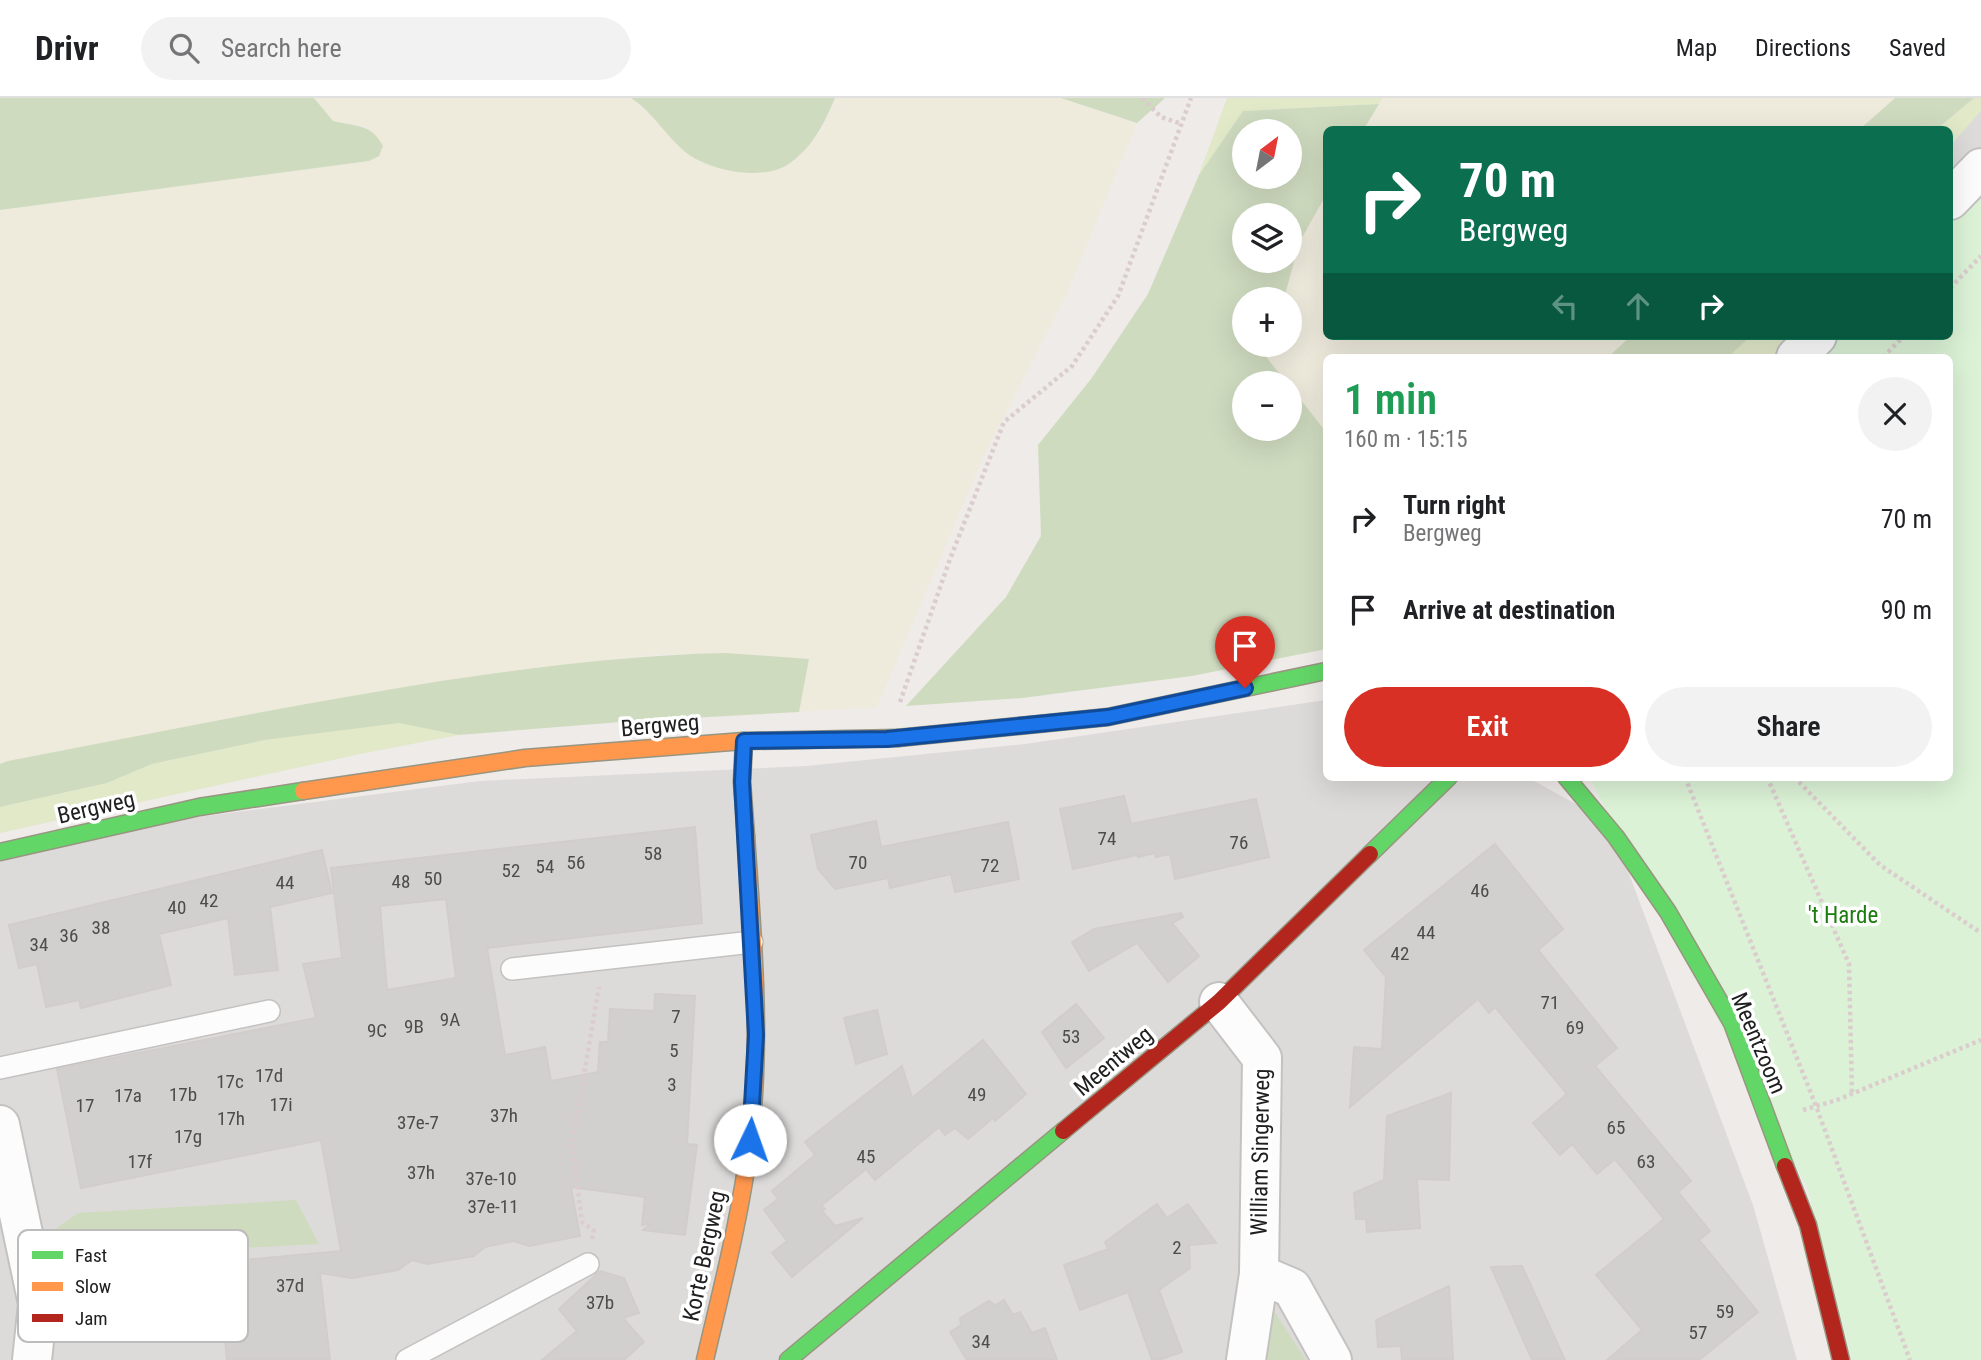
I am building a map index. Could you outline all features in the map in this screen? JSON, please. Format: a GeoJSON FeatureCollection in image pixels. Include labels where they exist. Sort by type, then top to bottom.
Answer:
{"type":"FeatureCollection","features":[{"type":"Feature","properties":{"kind":"street"},"geometry":{"type":"LineString","coordinates":[[1953,197],[1981,167]]}},
{"type":"Feature","properties":{"kind":"street"},"geometry":{"type":"LineString","coordinates":[[1799,354],[1813,340]]}},
{"type":"Feature","properties":{"kind":"street","name":"Bergweg"},"geometry":{"type":"LineString","coordinates":[[0,852],[213,804],[525,758],[744,741],[887,739],[1108,717],[1323,672]]}},
{"type":"Feature","properties":{"kind":"street","name":"Korte Bergweg"},"geometry":{"type":"LineString","coordinates":[[705,1360],[731,1250],[750,1140],[756,1035],[742,782],[744,741]]}},
{"type":"Feature","properties":{"kind":"street","name":"Meentweg"},"geometry":{"type":"LineString","coordinates":[[788,1360],[1219,1002],[1445,781]]}},
{"type":"Feature","properties":{"kind":"street","name":"Meentzoom"},"geometry":{"type":"LineString","coordinates":[[1569,781],[1616,837],[1668,912],[1732,1023],[1808,1225],[1841,1360]]}},
{"type":"Feature","properties":{"kind":"street","name":"William Singerweg"},"geometry":{"type":"LineString","coordinates":[[1219,1002],[1262,1058],[1259,1274],[1246,1360]]}},
{"type":"Feature","properties":{"kind":"street"},"geometry":{"type":"LineString","coordinates":[[0,1126],[6,1173],[20,1230]]}},
{"type":"Feature","properties":{"kind":"street"},"geometry":{"type":"LineString","coordinates":[[1259,1274],[1292,1288],[1332,1360]]}},
{"type":"Feature","properties":{"kind":"street"},"geometry":{"type":"LineString","coordinates":[[32,1360],[34,1342]]}},
{"type":"Feature","properties":{"kind":"lane"},"geometry":{"type":"LineString","coordinates":[[512,969],[752,942]]}},
{"type":"Feature","properties":{"kind":"lane"},"geometry":{"type":"LineString","coordinates":[[0,1068],[269,1011]]}},
{"type":"Feature","properties":{"kind":"lane"},"geometry":{"type":"LineString","coordinates":[[407,1360],[588,1264]]}},
{"type":"Feature","properties":{"kind":"path"},"geometry":{"type":"LineString","coordinates":[[1142,98],[1161,117],[1182,124]]}},
{"type":"Feature","properties":{"kind":"path"},"geometry":{"type":"LineString","coordinates":[[887,739],[950,559],[1004,422],[1072,366],[1118,296],[1191,98]]}},
{"type":"Feature","properties":{"kind":"path"},"geometry":{"type":"LineString","coordinates":[[1953,285],[1981,256]]}},
{"type":"Feature","properties":{"kind":"path"},"geometry":{"type":"LineString","coordinates":[[1886,354],[1899,340]]}},
{"type":"Feature","properties":{"kind":"path"},"geometry":{"type":"LineString","coordinates":[[1687,781],[1816,1106],[1909,1360]]}},
{"type":"Feature","properties":{"kind":"path"},"geometry":{"type":"LineString","coordinates":[[1769,781],[1849,964],[1852,1094]]}},
{"type":"Feature","properties":{"kind":"path"},"geometry":{"type":"LineString","coordinates":[[1798,781],[1881,865],[1981,933]]}},
{"type":"Feature","properties":{"kind":"path"},"geometry":{"type":"LineString","coordinates":[[588,1264],[594,1231],[582,1222],[572,1144],[604,959]]}},
{"type":"Feature","properties":{"kind":"path"},"geometry":{"type":"LineString","coordinates":[[1768,1123],[1852,1094],[1981,1040]]}},
{"type":"Feature","properties":{"kind":"shaded area"},"geometry":{"type":"Polygon","coordinates":[[[314,98],[631,98],[653,116],[688,154],[789,164],[821,131],[836,98],[1061,98],[1137,123],[1067,293],[983,458],[877,707],[799,712],[809,659],[661,654],[512,671],[387,690],[0,764],[0,210],[369,161],[367,127],[333,122],[314,98]]]}},
{"type":"Feature","properties":{"kind":"shaded area"},"geometry":{"type":"Polygon","coordinates":[[[1382,98],[1895,98],[1863,126],[1366,126],[1382,98]]]}},
{"type":"Feature","properties":{"kind":"shaded area"},"geometry":{"type":"Polygon","coordinates":[[[1981,111],[1981,149],[1953,181],[1953,138],[1981,111]]]}},
{"type":"Feature","properties":{"kind":"shaded area"},"geometry":{"type":"Polygon","coordinates":[[[1323,200],[1323,340],[1627,340],[1611,354],[1323,354],[1323,428],[1302,401],[1302,371],[1277,371],[1267,358],[1302,357],[1302,287],[1287,287],[1291,273],[1302,273],[1302,238],[1323,200]]]}},
{"type":"Feature","properties":{"kind":"shaded area"},"geometry":{"type":"Polygon","coordinates":[[[1323,700],[1323,781],[1534,781],[1610,823],[1753,1205],[1797,1360],[0,1360],[0,842],[480,781],[806,766],[1025,744],[1323,700]]]}},
{"type":"Feature","properties":{"kind":"green space"},"geometry":{"type":"Polygon","coordinates":[[[0,98],[314,98],[333,121],[368,130],[383,146],[379,156],[369,161],[0,210],[0,98]]]}},
{"type":"Feature","properties":{"kind":"green space"},"geometry":{"type":"Polygon","coordinates":[[[631,98],[835,98],[817,134],[798,157],[779,169],[753,173],[710,165],[688,154],[631,98]]]}},
{"type":"Feature","properties":{"kind":"green space"},"geometry":{"type":"Polygon","coordinates":[[[1061,98],[1165,98],[1137,123],[1061,98]]]}},
{"type":"Feature","properties":{"kind":"green space"},"geometry":{"type":"Polygon","coordinates":[[[1227,98],[1382,98],[1379,104],[1243,111],[1238,119],[1232,119],[1232,128],[1197,180],[1227,98]]]}},
{"type":"Feature","properties":{"kind":"green space"},"geometry":{"type":"Polygon","coordinates":[[[1895,98],[1974,98],[1941,126],[1863,126],[1895,98]]]}},
{"type":"Feature","properties":{"kind":"green space"},"geometry":{"type":"Polygon","coordinates":[[[1974,98],[1981,98],[1981,111],[1953,143],[1953,126],[1941,126],[1974,98]]]}},
{"type":"Feature","properties":{"kind":"green space"},"geometry":{"type":"Polygon","coordinates":[[[1379,104],[1366,126],[1323,126],[1323,200],[1302,238],[1302,203],[1232,203],[1232,273],[1291,273],[1287,287],[1232,287],[1232,357],[1267,357],[1277,371],[1232,371],[1232,441],[1302,441],[1302,401],[1323,428],[1323,650],[1192,676],[1022,698],[906,706],[1006,597],[1041,536],[1038,445],[1091,379],[1148,294],[1199,175],[1232,127],[1232,189],[1302,189],[1302,119],[1238,119],[1243,111],[1379,104]]]}},
{"type":"Feature","properties":{"kind":"green space","name":"'t Harde"},"geometry":{"type":"Polygon","coordinates":[[[1981,188],[1981,1360],[1852,1360],[1807,1187],[1591,781],[1953,781],[1953,354],[1821,354],[1834,340],[1953,340],[1953,213],[1981,188]]]}},
{"type":"Feature","properties":{"kind":"green space"},"geometry":{"type":"Polygon","coordinates":[[[1627,340],[1747,340],[1731,354],[1611,354],[1627,340]]]}},
{"type":"Feature","properties":{"kind":"green space"},"geometry":{"type":"Polygon","coordinates":[[[1746,340],[1793,340],[1780,354],[1730,354],[1746,340]]]}},
{"type":"Feature","properties":{"kind":"green space"},"geometry":{"type":"Polygon","coordinates":[[[726,653],[809,659],[799,712],[633,721],[459,735],[399,723],[265,740],[152,764],[107,783],[0,807],[0,764],[8,761],[441,681],[654,656],[726,653]]]}},
{"type":"Feature","properties":{"kind":"green space"},"geometry":{"type":"Polygon","coordinates":[[[399,722],[459,735],[0,833],[0,807],[107,783],[152,764],[265,740],[399,722]]]}},
{"type":"Feature","properties":{"kind":"green space"},"geometry":{"type":"Polygon","coordinates":[[[296,1200],[319,1244],[248,1248],[248,1230],[54,1230],[78,1213],[296,1200]]]}},
{"type":"Feature","properties":{"kind":"green space"},"geometry":{"type":"Polygon","coordinates":[[[1268,1302],[1306,1360],[1255,1360],[1268,1302]]]}},
{"type":"Feature","properties":{"kind":"building"},"geometry":{"type":"Polygon","coordinates":[[[1124,796],[1131,824],[1256,799],[1269,857],[1175,879],[1170,854],[1156,857],[1155,853],[1137,855],[1073,869],[1060,809],[1124,796]]]}},
{"type":"Feature","properties":{"kind":"building"},"geometry":{"type":"Polygon","coordinates":[[[876,821],[881,847],[1008,822],[1019,879],[955,892],[951,874],[890,888],[888,878],[835,889],[818,869],[811,835],[876,821]]]}},
{"type":"Feature","properties":{"kind":"building"},"geometry":{"type":"Polygon","coordinates":[[[695,827],[702,923],[487,948],[505,1055],[545,1047],[551,1081],[598,1072],[600,1042],[608,1042],[610,1009],[654,1011],[655,994],[695,996],[687,1144],[697,1145],[685,1235],[643,1230],[651,1223],[642,1225],[645,1197],[571,1187],[580,1236],[529,1246],[514,1241],[485,1247],[474,1256],[427,1264],[412,1260],[398,1270],[352,1278],[320,1273],[330,1360],[227,1360],[225,1342],[248,1342],[248,1260],[341,1251],[321,1140],[81,1188],[57,1069],[316,1018],[303,964],[342,958],[331,868],[695,827]],[[446,899],[380,906],[387,990],[456,978],[446,899]]]}},
{"type":"Feature","properties":{"kind":"building"},"geometry":{"type":"Polygon","coordinates":[[[1495,844],[1563,929],[1538,950],[1617,1048],[1595,1066],[1691,1181],[1678,1192],[1710,1231],[1699,1240],[1758,1312],[1699,1360],[1607,1360],[1642,1330],[1596,1275],[1664,1219],[1615,1159],[1597,1174],[1572,1144],[1560,1155],[1533,1123],[1567,1094],[1495,1007],[1489,1013],[1478,999],[1350,1107],[1354,1047],[1382,1049],[1386,977],[1364,950],[1495,844]]]}},
{"type":"Feature","properties":{"kind":"building"},"geometry":{"type":"Polygon","coordinates":[[[322,850],[332,893],[270,907],[278,970],[235,975],[228,918],[159,934],[171,985],[81,1008],[79,1000],[46,1007],[37,964],[19,968],[9,925],[322,850]]]}},
{"type":"Feature","properties":{"kind":"building"},"geometry":{"type":"Polygon","coordinates":[[[1181,913],[1183,917],[1172,923],[1199,956],[1168,982],[1137,943],[1089,971],[1072,942],[1094,929],[1181,913]]]}},
{"type":"Feature","properties":{"kind":"building"},"geometry":{"type":"Polygon","coordinates":[[[1076,1004],[1104,1038],[1066,1068],[1042,1032],[1076,1004]]]}},
{"type":"Feature","properties":{"kind":"building"},"geometry":{"type":"Polygon","coordinates":[[[877,1010],[887,1054],[856,1064],[844,1018],[877,1010]]]}},
{"type":"Feature","properties":{"kind":"building"},"geometry":{"type":"Polygon","coordinates":[[[983,1040],[1026,1094],[995,1121],[993,1118],[968,1139],[955,1128],[945,1135],[939,1127],[875,1180],[866,1169],[821,1206],[835,1226],[863,1218],[792,1277],[772,1253],[787,1241],[764,1210],[778,1199],[772,1191],[815,1155],[805,1142],[902,1066],[912,1098],[983,1040]]]}},
{"type":"Feature","properties":{"kind":"building"},"geometry":{"type":"Polygon","coordinates":[[[1451,1093],[1449,1180],[1417,1179],[1420,1228],[1367,1232],[1366,1219],[1356,1219],[1354,1193],[1384,1180],[1387,1116],[1451,1093]]]}},
{"type":"Feature","properties":{"kind":"building"},"geometry":{"type":"Polygon","coordinates":[[[1157,1204],[1167,1218],[1188,1204],[1216,1243],[1189,1245],[1190,1268],[1159,1290],[1182,1352],[1152,1360],[1128,1292],[1080,1310],[1064,1265],[1108,1249],[1105,1242],[1157,1204]]]}},
{"type":"Feature","properties":{"kind":"building"},"geometry":{"type":"Polygon","coordinates":[[[1522,1266],[1565,1360],[1532,1360],[1491,1267],[1522,1266]]]}},
{"type":"Feature","properties":{"kind":"building"},"geometry":{"type":"Polygon","coordinates":[[[600,1271],[624,1278],[639,1313],[623,1318],[644,1342],[624,1360],[542,1360],[577,1331],[559,1309],[600,1271]]]}},
{"type":"Feature","properties":{"kind":"building"},"geometry":{"type":"Polygon","coordinates":[[[1449,1286],[1453,1360],[1402,1360],[1401,1346],[1378,1347],[1376,1320],[1449,1286]]]}},
{"type":"Feature","properties":{"kind":"building"},"geometry":{"type":"Polygon","coordinates":[[[1004,1300],[1013,1315],[1020,1312],[1032,1333],[1045,1328],[1057,1360],[967,1360],[950,1332],[961,1325],[960,1318],[989,1301],[995,1305],[1004,1300]]]}},
{"type":"Feature","properties":{"kind":"traffic: fast"},"geometry":{"type":"LineString","coordinates":[[898,738],[1108,717],[1323,672]]}},
{"type":"Feature","properties":{"kind":"traffic: fast"},"geometry":{"type":"LineString","coordinates":[[1370,854],[1445,781]]}},
{"type":"Feature","properties":{"kind":"traffic: fast"},"geometry":{"type":"LineString","coordinates":[[1569,781],[1616,837],[1668,912],[1732,1023],[1785,1166]]}},
{"type":"Feature","properties":{"kind":"traffic: fast"},"geometry":{"type":"LineString","coordinates":[[0,852],[199,807],[303,791]]}},
{"type":"Feature","properties":{"kind":"traffic: fast"},"geometry":{"type":"LineString","coordinates":[[788,1360],[1063,1131]]}},
{"type":"Feature","properties":{"kind":"traffic: slow"},"geometry":{"type":"LineString","coordinates":[[303,791],[525,758],[744,741],[898,738]]}},
{"type":"Feature","properties":{"kind":"traffic: slow"},"geometry":{"type":"LineString","coordinates":[[705,1360],[742,1196],[754,1102],[755,988],[746,836]]}},
{"type":"Feature","properties":{"kind":"traffic: jam"},"geometry":{"type":"LineString","coordinates":[[744,741],[742,782],[746,836]]}},
{"type":"Feature","properties":{"kind":"traffic: jam"},"geometry":{"type":"LineString","coordinates":[[1063,1131],[1219,1002],[1370,854]]}},
{"type":"Feature","properties":{"kind":"traffic: jam"},"geometry":{"type":"LineString","coordinates":[[1785,1166],[1808,1225],[1841,1360]]}},
{"type":"Feature","properties":{"kind":"route"},"geometry":{"type":"LineString","coordinates":[[750,1140],[756,1035],[742,782],[744,741],[887,739],[1108,717],[1245,688]]}}]}
